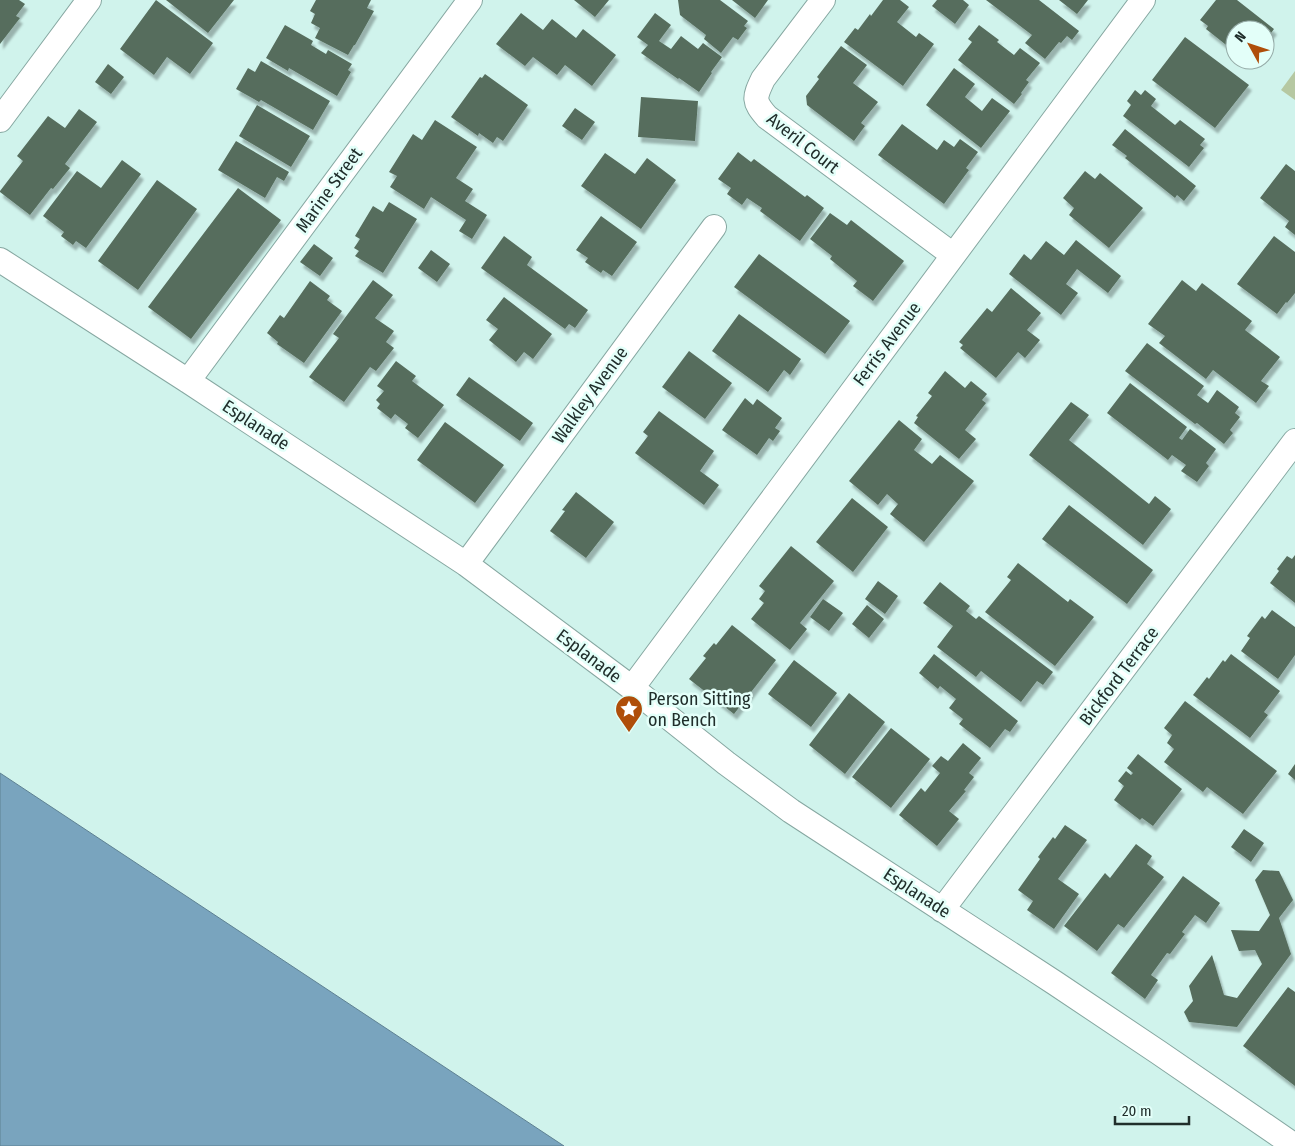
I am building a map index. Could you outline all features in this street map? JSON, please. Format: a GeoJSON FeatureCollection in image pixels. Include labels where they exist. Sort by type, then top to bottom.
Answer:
{"type":"FeatureCollection","features":[{"type":"Feature","properties":{"kind":"street"},"geometry":{"type":"LineString","coordinates":[[0,120],[89,0]]}},
{"type":"Feature","properties":{"kind":"street","name":"Marine Street"},"geometry":{"type":"LineString","coordinates":[[188,381],[470,0]]}},
{"type":"Feature","properties":{"kind":"street","name":"Averil Court"},"geometry":{"type":"LineString","coordinates":[[823,0],[762,79],[756,94],[758,107],[767,118],[953,255]]}},
{"type":"Feature","properties":{"kind":"street","name":"Ferris Avenue"},"geometry":{"type":"LineString","coordinates":[[632,688],[1143,0]]}},
{"type":"Feature","properties":{"kind":"street","name":"Walkley Avenue"},"geometry":{"type":"LineString","coordinates":[[466,564],[714,226]]}},
{"type":"Feature","properties":{"kind":"street","name":"Esplanade"},"geometry":{"type":"LineString","coordinates":[[0,260],[466,564],[632,688],[726,763],[791,811],[1118,1025],[1295,1146]]}},
{"type":"Feature","properties":{"kind":"street","name":"Bickford Terrace"},"geometry":{"type":"LineString","coordinates":[[942,910],[1295,441]]}},
{"type":"Feature","properties":{"kind":"green space"},"geometry":{"type":"Polygon","coordinates":[[[1295,71],[1295,100],[1281,90],[1295,71]]]}},
{"type":"Feature","properties":{"kind":"water"},"geometry":{"type":"Polygon","coordinates":[[[0,773],[564,1146],[0,1146],[0,773]]]}},
{"type":"Feature","properties":{"kind":"building"},"geometry":{"type":"Polygon","coordinates":[[[0,0],[19,0],[25,4],[16,16],[20,18],[0,44],[0,0]]]}},
{"type":"Feature","properties":{"kind":"building"},"geometry":{"type":"Polygon","coordinates":[[[156,0],[213,43],[190,74],[167,57],[154,75],[120,49],[156,0]]]}},
{"type":"Feature","properties":{"kind":"building"},"geometry":{"type":"Polygon","coordinates":[[[166,0],[234,0],[208,33],[166,0]]]}},
{"type":"Feature","properties":{"kind":"building"},"geometry":{"type":"Polygon","coordinates":[[[316,0],[371,0],[367,8],[374,11],[348,55],[315,38],[320,28],[311,23],[315,14],[310,11],[316,0]]]}},
{"type":"Feature","properties":{"kind":"building"},"geometry":{"type":"Polygon","coordinates":[[[574,0],[609,0],[595,17],[574,0]]]}},
{"type":"Feature","properties":{"kind":"building"},"geometry":{"type":"Polygon","coordinates":[[[678,0],[720,0],[748,21],[744,26],[747,28],[738,40],[733,37],[721,53],[704,39],[706,35],[680,15],[678,0]]]}},
{"type":"Feature","properties":{"kind":"building"},"geometry":{"type":"Polygon","coordinates":[[[732,0],[768,0],[755,18],[732,0]]]}},
{"type":"Feature","properties":{"kind":"building"},"geometry":{"type":"Polygon","coordinates":[[[883,0],[900,0],[909,7],[897,22],[916,37],[919,33],[934,44],[903,86],[844,42],[855,28],[858,30],[870,14],[871,16],[883,0]]]}},
{"type":"Feature","properties":{"kind":"building"},"geometry":{"type":"Polygon","coordinates":[[[937,0],[963,0],[969,5],[955,24],[932,6],[937,0]]]}},
{"type":"Feature","properties":{"kind":"building"},"geometry":{"type":"Polygon","coordinates":[[[986,0],[1039,0],[1079,31],[1072,40],[1067,36],[1061,43],[1059,42],[1045,59],[1025,43],[1032,35],[986,0]]]}},
{"type":"Feature","properties":{"kind":"building"},"geometry":{"type":"Polygon","coordinates":[[[1059,0],[1088,0],[1077,14],[1059,0]]]}},
{"type":"Feature","properties":{"kind":"building"},"geometry":{"type":"Polygon","coordinates":[[[1216,0],[1237,0],[1263,20],[1225,20],[1225,44],[1206,29],[1208,26],[1200,20],[1216,0]]]}},
{"type":"Feature","properties":{"kind":"building"},"geometry":{"type":"Polygon","coordinates":[[[521,13],[543,30],[552,19],[576,38],[583,29],[616,55],[592,86],[565,65],[557,75],[533,57],[525,66],[496,44],[521,13]]]}},
{"type":"Feature","properties":{"kind":"building"},"geometry":{"type":"Polygon","coordinates":[[[655,13],[671,25],[659,41],[671,49],[681,36],[698,49],[703,43],[722,57],[699,92],[641,53],[648,45],[637,37],[655,13]]]}},
{"type":"Feature","properties":{"kind":"building"},"geometry":{"type":"Polygon","coordinates":[[[285,25],[313,41],[311,45],[326,54],[328,50],[352,64],[348,70],[351,72],[337,96],[289,68],[288,71],[266,58],[285,25]]]}},
{"type":"Feature","properties":{"kind":"building"},"geometry":{"type":"Polygon","coordinates":[[[979,25],[999,40],[997,42],[1014,55],[1020,48],[1040,63],[1026,80],[1029,82],[1014,104],[958,60],[972,42],[968,39],[979,25]]]}},
{"type":"Feature","properties":{"kind":"building"},"geometry":{"type":"Polygon","coordinates":[[[1185,37],[1225,67],[1225,70],[1229,70],[1249,85],[1215,128],[1152,80],[1185,37]]]}},
{"type":"Feature","properties":{"kind":"building"},"geometry":{"type":"Polygon","coordinates":[[[841,46],[867,65],[853,83],[878,102],[861,123],[865,126],[854,141],[807,105],[806,96],[819,79],[817,77],[841,46]]]}},
{"type":"Feature","properties":{"kind":"building"},"geometry":{"type":"Polygon","coordinates":[[[261,61],[330,101],[313,130],[261,100],[259,102],[236,89],[248,68],[255,72],[261,61]]]}},
{"type":"Feature","properties":{"kind":"building"},"geometry":{"type":"Polygon","coordinates":[[[108,64],[124,77],[111,94],[95,82],[108,64]]]}},
{"type":"Feature","properties":{"kind":"building"},"geometry":{"type":"Polygon","coordinates":[[[954,68],[975,84],[965,97],[982,111],[992,98],[1010,111],[981,148],[926,105],[954,68]]]}},
{"type":"Feature","properties":{"kind":"building"},"geometry":{"type":"Polygon","coordinates":[[[485,74],[528,105],[503,141],[497,137],[493,143],[479,133],[478,136],[451,117],[480,77],[482,78],[485,74]]]}},
{"type":"Feature","properties":{"kind":"building"},"geometry":{"type":"Polygon","coordinates":[[[1135,90],[1141,95],[1145,90],[1156,99],[1151,106],[1175,125],[1180,120],[1205,139],[1200,145],[1204,148],[1189,167],[1123,116],[1131,105],[1127,101],[1135,90]]]}},
{"type":"Feature","properties":{"kind":"building"},"geometry":{"type":"Polygon","coordinates":[[[641,97],[698,101],[695,141],[638,137],[641,97]]]}},
{"type":"Feature","properties":{"kind":"building"},"geometry":{"type":"Polygon","coordinates":[[[257,105],[310,136],[291,167],[239,136],[257,105]]]}},
{"type":"Feature","properties":{"kind":"building"},"geometry":{"type":"Polygon","coordinates":[[[575,108],[595,122],[582,140],[562,126],[575,108]]]}},
{"type":"Feature","properties":{"kind":"building"},"geometry":{"type":"Polygon","coordinates":[[[79,109],[97,122],[65,164],[70,168],[53,189],[51,188],[30,215],[0,191],[23,161],[17,156],[48,116],[65,128],[79,109]]]}},
{"type":"Feature","properties":{"kind":"building"},"geometry":{"type":"Polygon","coordinates":[[[435,120],[477,147],[456,178],[473,189],[465,201],[487,215],[472,239],[459,231],[466,220],[431,197],[424,209],[390,187],[397,176],[389,172],[413,134],[422,140],[435,120]]]}},
{"type":"Feature","properties":{"kind":"building"},"geometry":{"type":"Polygon","coordinates":[[[902,124],[937,150],[944,140],[954,147],[960,139],[978,152],[966,168],[969,170],[944,204],[878,155],[902,124]]]}},
{"type":"Feature","properties":{"kind":"building"},"geometry":{"type":"Polygon","coordinates":[[[1125,129],[1196,186],[1184,201],[1177,195],[1175,198],[1125,158],[1127,156],[1112,145],[1125,129]]]}},
{"type":"Feature","properties":{"kind":"building"},"geometry":{"type":"Polygon","coordinates":[[[236,141],[289,172],[284,181],[277,177],[265,198],[218,170],[236,141]]]}},
{"type":"Feature","properties":{"kind":"building"},"geometry":{"type":"Polygon","coordinates":[[[738,152],[751,162],[754,159],[805,197],[807,195],[824,208],[800,241],[760,211],[762,208],[747,198],[742,205],[727,194],[731,188],[718,179],[738,152]]]}},
{"type":"Feature","properties":{"kind":"building"},"geometry":{"type":"Polygon","coordinates":[[[605,153],[635,174],[647,158],[676,180],[641,229],[581,186],[605,153]]]}},
{"type":"Feature","properties":{"kind":"building"},"geometry":{"type":"Polygon","coordinates":[[[122,160],[141,174],[86,248],[76,241],[73,245],[61,236],[64,232],[43,216],[77,171],[101,188],[122,160]]]}},
{"type":"Feature","properties":{"kind":"building"},"geometry":{"type":"Polygon","coordinates":[[[1286,164],[1295,171],[1295,235],[1285,227],[1289,221],[1260,198],[1286,164]]]}},
{"type":"Feature","properties":{"kind":"building"},"geometry":{"type":"Polygon","coordinates":[[[1085,171],[1095,179],[1100,173],[1143,208],[1109,248],[1069,215],[1074,208],[1063,198],[1085,171]]]}},
{"type":"Feature","properties":{"kind":"building"},"geometry":{"type":"Polygon","coordinates":[[[157,180],[197,209],[138,290],[98,261],[157,180]]]}},
{"type":"Feature","properties":{"kind":"building"},"geometry":{"type":"Polygon","coordinates":[[[238,188],[281,220],[191,339],[148,307],[238,188]]]}},
{"type":"Feature","properties":{"kind":"building"},"geometry":{"type":"Polygon","coordinates":[[[389,202],[417,219],[383,273],[355,256],[359,251],[354,248],[360,239],[355,236],[373,206],[383,212],[389,202]]]}},
{"type":"Feature","properties":{"kind":"building"},"geometry":{"type":"Polygon","coordinates":[[[830,213],[847,225],[851,220],[904,261],[873,301],[853,286],[857,281],[830,259],[832,256],[810,239],[830,213]]]}},
{"type":"Feature","properties":{"kind":"building"},"geometry":{"type":"Polygon","coordinates":[[[601,216],[637,242],[612,276],[603,270],[601,273],[585,262],[588,258],[576,250],[601,216]]]}},
{"type":"Feature","properties":{"kind":"building"},"geometry":{"type":"Polygon","coordinates":[[[504,236],[532,257],[527,265],[588,310],[575,328],[569,324],[565,329],[481,268],[504,236]]]}},
{"type":"Feature","properties":{"kind":"building"},"geometry":{"type":"Polygon","coordinates":[[[1274,236],[1295,252],[1295,293],[1277,314],[1237,284],[1274,236]]]}},
{"type":"Feature","properties":{"kind":"building"},"geometry":{"type":"Polygon","coordinates":[[[1076,240],[1121,276],[1108,293],[1077,269],[1066,284],[1078,293],[1061,315],[1009,274],[1024,254],[1031,260],[1046,241],[1064,255],[1076,240]]]}},
{"type":"Feature","properties":{"kind":"building"},"geometry":{"type":"Polygon","coordinates":[[[314,244],[333,258],[320,276],[300,262],[314,244]]]}},
{"type":"Feature","properties":{"kind":"building"},"geometry":{"type":"Polygon","coordinates":[[[431,250],[450,264],[437,282],[418,268],[431,250]]]}},
{"type":"Feature","properties":{"kind":"building"},"geometry":{"type":"Polygon","coordinates":[[[759,254],[850,321],[825,354],[734,287],[759,254]]]}},
{"type":"Feature","properties":{"kind":"building"},"geometry":{"type":"Polygon","coordinates":[[[373,280],[393,295],[375,318],[394,331],[386,342],[394,348],[376,371],[370,367],[344,402],[309,377],[339,338],[333,334],[373,280]]]}},
{"type":"Feature","properties":{"kind":"building"},"geometry":{"type":"Polygon","coordinates":[[[1182,280],[1196,291],[1202,283],[1252,321],[1245,330],[1280,357],[1261,381],[1269,386],[1256,403],[1213,370],[1206,379],[1159,343],[1165,336],[1148,324],[1182,280]]]}},
{"type":"Feature","properties":{"kind":"building"},"geometry":{"type":"Polygon","coordinates":[[[310,281],[330,296],[327,300],[342,311],[304,363],[277,344],[278,342],[267,333],[280,315],[284,318],[310,281]]]}},
{"type":"Feature","properties":{"kind":"building"},"geometry":{"type":"Polygon","coordinates":[[[1011,288],[1041,313],[1027,330],[1040,340],[1025,358],[1018,352],[996,378],[960,348],[963,345],[959,342],[987,308],[992,312],[1011,288]]]}},
{"type":"Feature","properties":{"kind":"building"},"geometry":{"type":"Polygon","coordinates":[[[504,297],[552,334],[533,359],[524,352],[516,362],[489,340],[498,329],[486,320],[504,297]]]}},
{"type":"Feature","properties":{"kind":"building"},"geometry":{"type":"Polygon","coordinates":[[[739,314],[801,359],[790,375],[784,370],[768,392],[712,351],[739,314]]]}},
{"type":"Feature","properties":{"kind":"building"},"geometry":{"type":"Polygon","coordinates":[[[1147,343],[1204,386],[1197,395],[1208,403],[1217,390],[1239,407],[1235,413],[1240,417],[1230,430],[1233,433],[1224,444],[1125,371],[1147,343]]]}},
{"type":"Feature","properties":{"kind":"building"},"geometry":{"type":"Polygon","coordinates":[[[689,351],[732,383],[705,419],[662,387],[689,351]]]}},
{"type":"Feature","properties":{"kind":"building"},"geometry":{"type":"Polygon","coordinates":[[[396,361],[416,376],[412,381],[444,405],[418,438],[405,428],[408,424],[395,414],[391,419],[377,408],[380,404],[376,400],[384,391],[377,386],[396,361]]]}},
{"type":"Feature","properties":{"kind":"building"},"geometry":{"type":"Polygon","coordinates":[[[945,371],[965,388],[971,381],[987,394],[982,400],[986,403],[965,430],[976,439],[959,459],[914,423],[918,417],[916,416],[932,396],[928,393],[945,371]]]}},
{"type":"Feature","properties":{"kind":"building"},"geometry":{"type":"Polygon","coordinates":[[[469,377],[533,423],[520,441],[456,395],[469,377]]]}},
{"type":"Feature","properties":{"kind":"building"},"geometry":{"type":"Polygon","coordinates":[[[1130,383],[1187,427],[1179,438],[1182,440],[1190,429],[1216,449],[1206,463],[1209,466],[1197,482],[1181,471],[1186,465],[1172,455],[1168,460],[1107,413],[1130,383]]]}},
{"type":"Feature","properties":{"kind":"building"},"geometry":{"type":"Polygon","coordinates":[[[745,398],[753,405],[757,399],[782,418],[775,428],[780,431],[773,441],[769,438],[757,455],[722,430],[745,398]]]}},
{"type":"Feature","properties":{"kind":"building"},"geometry":{"type":"Polygon","coordinates":[[[1071,402],[1089,415],[1069,440],[1149,504],[1155,496],[1171,509],[1143,545],[1029,455],[1071,402]]]}},
{"type":"Feature","properties":{"kind":"building"},"geometry":{"type":"Polygon","coordinates":[[[659,411],[714,451],[700,471],[719,485],[704,505],[635,453],[648,436],[643,432],[659,411]]]}},
{"type":"Feature","properties":{"kind":"building"},"geometry":{"type":"Polygon","coordinates":[[[899,420],[922,439],[914,450],[932,464],[940,455],[974,481],[924,542],[890,514],[898,504],[887,494],[878,505],[849,481],[899,420]]]}},
{"type":"Feature","properties":{"kind":"building"},"geometry":{"type":"Polygon","coordinates":[[[445,422],[504,465],[475,503],[417,460],[445,422]]]}},
{"type":"Feature","properties":{"kind":"building"},"geometry":{"type":"Polygon","coordinates":[[[576,492],[614,522],[586,558],[550,531],[565,511],[562,510],[576,492]]]}},
{"type":"Feature","properties":{"kind":"building"},"geometry":{"type":"Polygon","coordinates":[[[852,498],[888,527],[853,572],[816,542],[852,498]]]}},
{"type":"Feature","properties":{"kind":"building"},"geometry":{"type":"Polygon","coordinates":[[[1069,505],[1153,570],[1127,604],[1042,539],[1069,505]]]}},
{"type":"Feature","properties":{"kind":"building"},"geometry":{"type":"Polygon","coordinates":[[[791,546],[834,581],[800,623],[807,629],[790,650],[751,619],[764,603],[759,599],[765,591],[759,586],[791,546]]]}},
{"type":"Feature","properties":{"kind":"building"},"geometry":{"type":"Polygon","coordinates":[[[1295,555],[1295,603],[1270,583],[1279,571],[1277,569],[1287,556],[1292,559],[1295,555]]]}},
{"type":"Feature","properties":{"kind":"building"},"geometry":{"type":"Polygon","coordinates":[[[1018,563],[1068,602],[1070,599],[1094,617],[1055,666],[985,612],[1011,580],[1007,577],[1018,563]]]}},
{"type":"Feature","properties":{"kind":"building"},"geometry":{"type":"Polygon","coordinates":[[[878,581],[898,596],[885,614],[865,599],[878,581]]]}},
{"type":"Feature","properties":{"kind":"building"},"geometry":{"type":"Polygon","coordinates":[[[940,582],[970,606],[966,611],[976,619],[979,616],[1053,672],[1043,685],[1037,681],[1021,702],[981,671],[976,677],[937,647],[953,626],[923,603],[940,582]]]}},
{"type":"Feature","properties":{"kind":"building"},"geometry":{"type":"Polygon","coordinates":[[[823,599],[843,613],[829,631],[810,617],[823,599]]]}},
{"type":"Feature","properties":{"kind":"building"},"geometry":{"type":"Polygon","coordinates":[[[867,605],[884,619],[869,638],[852,624],[867,605]]]}},
{"type":"Feature","properties":{"kind":"building"},"geometry":{"type":"Polygon","coordinates":[[[1272,610],[1295,627],[1295,655],[1278,679],[1241,651],[1250,638],[1247,636],[1262,616],[1265,619],[1272,610]]]}},
{"type":"Feature","properties":{"kind":"building"},"geometry":{"type":"Polygon","coordinates":[[[732,625],[776,660],[734,714],[689,679],[706,658],[703,656],[714,643],[716,645],[732,625]]]}},
{"type":"Feature","properties":{"kind":"building"},"geometry":{"type":"Polygon","coordinates":[[[934,654],[1018,721],[1010,732],[1005,729],[990,748],[959,724],[963,719],[949,708],[956,699],[940,686],[938,689],[919,673],[934,654]]]}},
{"type":"Feature","properties":{"kind":"building"},"geometry":{"type":"Polygon","coordinates":[[[1231,654],[1280,691],[1264,712],[1268,715],[1250,738],[1193,695],[1207,677],[1209,679],[1223,660],[1225,662],[1231,654]]]}},
{"type":"Feature","properties":{"kind":"building"},"geometry":{"type":"Polygon","coordinates":[[[794,660],[837,693],[811,727],[768,694],[794,660]]]}},
{"type":"Feature","properties":{"kind":"building"},"geometry":{"type":"Polygon","coordinates":[[[849,693],[885,722],[845,774],[809,745],[849,693]]]}},
{"type":"Feature","properties":{"kind":"building"},"geometry":{"type":"Polygon","coordinates":[[[1185,701],[1277,771],[1243,814],[1207,787],[1203,792],[1164,762],[1174,749],[1167,743],[1172,735],[1164,728],[1185,701]]]}},
{"type":"Feature","properties":{"kind":"building"},"geometry":{"type":"Polygon","coordinates":[[[891,728],[930,759],[891,808],[852,777],[891,728]]]}},
{"type":"Feature","properties":{"kind":"building"},"geometry":{"type":"Polygon","coordinates":[[[963,743],[981,758],[969,773],[974,777],[964,790],[966,791],[949,811],[959,819],[937,846],[899,815],[921,788],[925,792],[940,773],[932,766],[941,756],[948,761],[963,743]]]}},
{"type":"Feature","properties":{"kind":"building"},"geometry":{"type":"Polygon","coordinates":[[[1138,754],[1182,789],[1153,826],[1142,818],[1140,820],[1114,800],[1124,786],[1118,781],[1126,771],[1131,775],[1133,773],[1127,768],[1138,754]]]}},
{"type":"Feature","properties":{"kind":"building"},"geometry":{"type":"Polygon","coordinates":[[[1295,764],[1295,780],[1288,774],[1295,764]]]}},
{"type":"Feature","properties":{"kind":"building"},"geometry":{"type":"Polygon","coordinates":[[[1065,825],[1087,840],[1058,879],[1079,894],[1054,929],[1027,910],[1033,901],[1018,890],[1040,859],[1038,857],[1065,825]]]}},
{"type":"Feature","properties":{"kind":"building"},"geometry":{"type":"Polygon","coordinates":[[[1244,829],[1264,843],[1251,862],[1231,847],[1244,829]]]}},
{"type":"Feature","properties":{"kind":"building"},"geometry":{"type":"Polygon","coordinates":[[[1136,844],[1152,856],[1147,864],[1164,877],[1124,928],[1118,924],[1097,951],[1064,926],[1105,873],[1110,878],[1136,844]]]}},
{"type":"Feature","properties":{"kind":"building"},"geometry":{"type":"Polygon","coordinates":[[[1263,870],[1279,871],[1293,900],[1279,918],[1291,954],[1237,1027],[1189,1022],[1184,1012],[1193,1001],[1189,986],[1212,955],[1224,995],[1237,998],[1262,964],[1255,950],[1239,951],[1231,930],[1259,931],[1270,915],[1255,880],[1263,870]]]}},
{"type":"Feature","properties":{"kind":"building"},"geometry":{"type":"Polygon","coordinates":[[[1183,876],[1220,903],[1206,923],[1195,915],[1182,932],[1185,934],[1170,954],[1167,953],[1151,975],[1158,980],[1145,999],[1111,973],[1183,876]]]}},
{"type":"Feature","properties":{"kind":"building"},"geometry":{"type":"Polygon","coordinates":[[[1288,987],[1295,992],[1295,1086],[1243,1046],[1288,987]]]}},
{"type":"Feature","properties":{"kind":"place","name":"Person Sitting on Bench"},"geometry":{"type":"Point","coordinates":[629,733]}}]}
